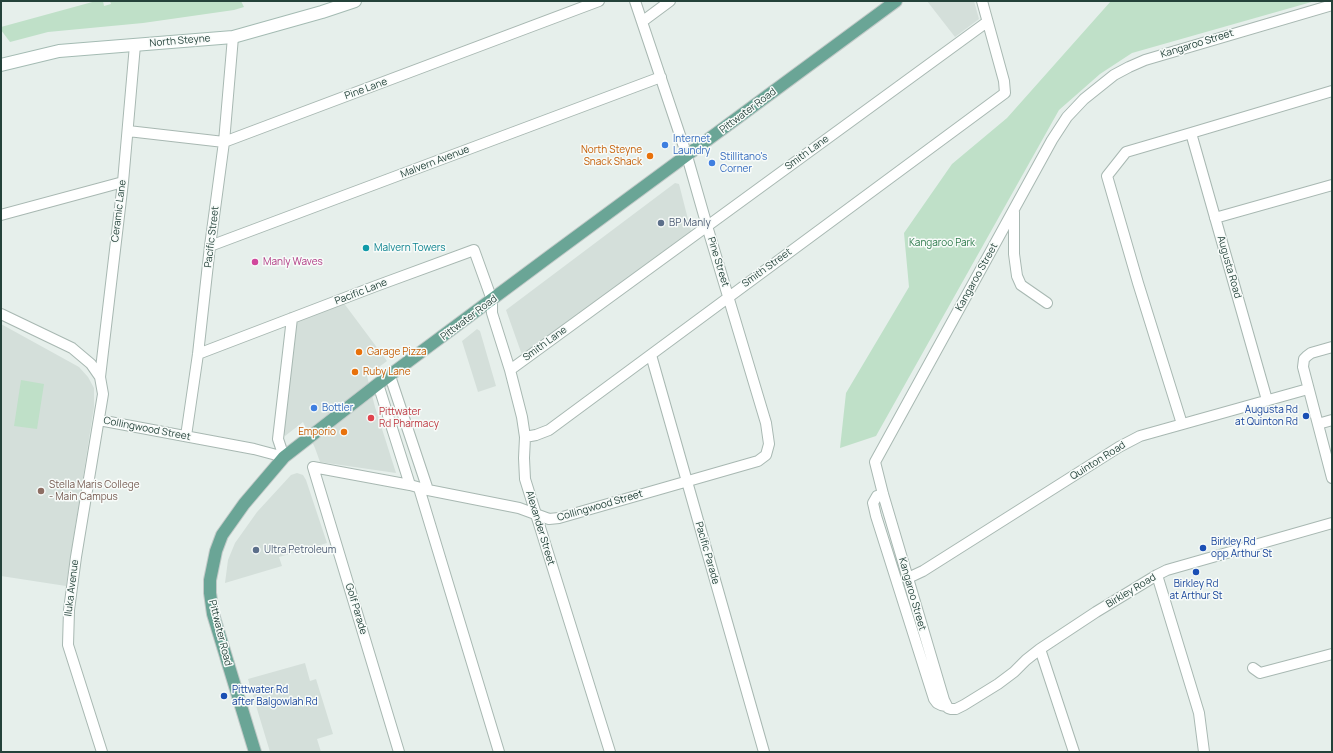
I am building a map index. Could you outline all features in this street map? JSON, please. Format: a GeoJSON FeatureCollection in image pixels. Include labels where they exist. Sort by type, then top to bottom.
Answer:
{"type":"FeatureCollection","features":[{"type":"Feature","properties":{"kind":"main road","name":"North Steyne"},"geometry":{"type":"LineString","coordinates":[[1,65],[59,51],[232,37],[322,12],[355,1]]}},
{"type":"Feature","properties":{"kind":"main road","name":"Pittwater Road"},"geometry":{"type":"LineString","coordinates":[[255,752],[213,614],[210,580],[216,551],[222,535],[244,504],[284,457],[378,384],[896,1]]}},
{"type":"Feature","properties":{"kind":"street","name":"Pine Lane"},"geometry":{"type":"LineString","coordinates":[[128,131],[224,142],[599,1]]}},
{"type":"Feature","properties":{"kind":"street","name":"Pine Street"},"geometry":{"type":"LineString","coordinates":[[635,1],[643,21],[687,156],[766,423],[769,444],[766,455]]}},
{"type":"Feature","properties":{"kind":"street"},"geometry":{"type":"LineString","coordinates":[[643,21],[670,1]]}},
{"type":"Feature","properties":{"kind":"street"},"geometry":{"type":"LineString","coordinates":[[982,1],[987,22]]}},
{"type":"Feature","properties":{"kind":"street","name":"Kangaroo Street"},"geometry":{"type":"LineString","coordinates":[[951,707],[908,578],[875,462],[1052,140],[1067,117],[1084,99],[1114,75],[1134,65],[1182,49],[1332,5]]}},
{"type":"Feature","properties":{"kind":"street","name":"Smith Street"},"geometry":{"type":"LineString","coordinates":[[525,437],[549,430],[1005,93],[1004,81],[987,22]]}},
{"type":"Feature","properties":{"kind":"street","name":"Smith Lane"},"geometry":{"type":"LineString","coordinates":[[510,370],[987,22]]}},
{"type":"Feature","properties":{"kind":"street","name":"Pacific Street"},"geometry":{"type":"LineString","coordinates":[[186,436],[198,354],[210,246],[224,142],[232,37]]}},
{"type":"Feature","properties":{"kind":"street","name":"Ceramic Lane"},"geometry":{"type":"LineString","coordinates":[[100,377],[128,131],[135,45]]}},
{"type":"Feature","properties":{"kind":"street","name":"Malvern Avenue"},"geometry":{"type":"LineString","coordinates":[[210,246],[661,77]]}},
{"type":"Feature","properties":{"kind":"street"},"geometry":{"type":"LineString","coordinates":[[1182,424],[1138,283],[1107,176],[1126,152],[1332,91]]}},
{"type":"Feature","properties":{"kind":"street","name":"Augusta Road"},"geometry":{"type":"LineString","coordinates":[[1191,134],[1267,400]]}},
{"type":"Feature","properties":{"kind":"street"},"geometry":{"type":"LineString","coordinates":[[1,215],[122,182]]}},
{"type":"Feature","properties":{"kind":"street"},"geometry":{"type":"LineString","coordinates":[[1215,218],[1332,185]]}},
{"type":"Feature","properties":{"kind":"street"},"geometry":{"type":"LineString","coordinates":[[1014,210],[1014,254],[1017,276],[1021,285],[1047,303]]}},
{"type":"Feature","properties":{"kind":"street","name":"Pacific Lane"},"geometry":{"type":"LineString","coordinates":[[198,354],[474,250],[492,300]]}},
{"type":"Feature","properties":{"kind":"street","name":"Alexander Street"},"geometry":{"type":"LineString","coordinates":[[492,300],[492,314],[510,370],[525,437],[525,479],[610,752]]}},
{"type":"Feature","properties":{"kind":"street"},"geometry":{"type":"LineString","coordinates":[[1,314],[72,348],[91,364],[100,377]]}},
{"type":"Feature","properties":{"kind":"street"},"geometry":{"type":"LineString","coordinates":[[284,457],[278,438],[292,318]]}},
{"type":"Feature","properties":{"kind":"street"},"geometry":{"type":"LineString","coordinates":[[1332,347],[1311,353],[1304,359],[1303,373],[1332,478]]}},
{"type":"Feature","properties":{"kind":"street","name":"Pacific Parade"},"geometry":{"type":"LineString","coordinates":[[651,355],[764,752]]}},
{"type":"Feature","properties":{"kind":"street"},"geometry":{"type":"LineString","coordinates":[[390,376],[419,488],[499,752]]}},
{"type":"Feature","properties":{"kind":"street","name":"Collingwood Street"},"geometry":{"type":"LineString","coordinates":[[100,377],[103,394],[99,420],[254,449],[284,457]]}},
{"type":"Feature","properties":{"kind":"street"},"geometry":{"type":"LineString","coordinates":[[378,384],[419,488]]}},
{"type":"Feature","properties":{"kind":"street","name":"Quinton Road"},"geometry":{"type":"LineString","coordinates":[[908,578],[923,571],[1118,447],[1140,436],[1308,389]]}},
{"type":"Feature","properties":{"kind":"street","name":"Iluka Avenue"},"geometry":{"type":"LineString","coordinates":[[99,420],[76,557],[69,610],[68,645],[102,752]]}},
{"type":"Feature","properties":{"kind":"street"},"geometry":{"type":"LineString","coordinates":[[1318,424],[1332,420]]}},
{"type":"Feature","properties":{"kind":"street","name":"Collingwood Street"},"geometry":{"type":"LineString","coordinates":[[313,467],[519,508],[549,520],[758,462],[766,455]]}},
{"type":"Feature","properties":{"kind":"street","name":"Golf Parade"},"geometry":{"type":"LineString","coordinates":[[313,467],[399,752]]}},
{"type":"Feature","properties":{"kind":"street"},"geometry":{"type":"LineString","coordinates":[[883,494],[877,496],[873,503],[876,516],[934,699],[941,705],[951,707]]}},
{"type":"Feature","properties":{"kind":"street","name":"Birkley Road"},"geometry":{"type":"LineString","coordinates":[[951,707],[998,684],[1040,649],[1096,612],[1157,575],[1168,570],[1332,524]]}},
{"type":"Feature","properties":{"kind":"street"},"geometry":{"type":"LineString","coordinates":[[1157,575],[1199,713],[1204,752]]}},
{"type":"Feature","properties":{"kind":"street"},"geometry":{"type":"LineString","coordinates":[[1040,649],[1074,752]]}},
{"type":"Feature","properties":{"kind":"street"},"geometry":{"type":"LineString","coordinates":[[1253,668],[1260,673],[1332,654]]}},
{"type":"Feature","properties":{"kind":"shaded area"},"geometry":{"type":"Polygon","coordinates":[[[927,1],[974,1],[979,19],[955,37],[927,1]]]}},
{"type":"Feature","properties":{"kind":"shaded area"},"geometry":{"type":"Polygon","coordinates":[[[675,183],[679,184],[691,231],[522,355],[506,310],[675,183]]]}},
{"type":"Feature","properties":{"kind":"shaded area"},"geometry":{"type":"Polygon","coordinates":[[[343,302],[387,361],[367,376],[375,407],[396,473],[320,462],[303,422],[285,436],[282,432],[294,322],[343,302]]]}},
{"type":"Feature","properties":{"kind":"shaded area","name":"Stella Maris College - Main Campus"},"geometry":{"type":"Polygon","coordinates":[[[1,324],[79,367],[88,377],[94,388],[94,407],[66,586],[1,576],[1,324]]]}},
{"type":"Feature","properties":{"kind":"shaded area"},"geometry":{"type":"Polygon","coordinates":[[[477,329],[480,331],[496,386],[478,392],[462,341],[477,329]]]}},
{"type":"Feature","properties":{"kind":"shaded area"},"geometry":{"type":"Polygon","coordinates":[[[297,473],[303,475],[306,480],[327,543],[279,557],[282,566],[225,583],[228,560],[235,543],[257,512],[291,475],[297,473]]]}},
{"type":"Feature","properties":{"kind":"shaded area"},"geometry":{"type":"Polygon","coordinates":[[[305,663],[310,681],[316,679],[333,734],[317,739],[321,752],[270,752],[248,679],[305,663]]]}},
{"type":"Feature","properties":{"kind":"green space"},"geometry":{"type":"Polygon","coordinates":[[[96,1],[103,1],[104,6],[111,4],[110,1],[241,1],[244,7],[234,10],[143,23],[48,32],[10,42],[1,30],[1,27],[96,1]]]}},
{"type":"Feature","properties":{"kind":"green space","name":"Kangaroo Park"},"geometry":{"type":"Polygon","coordinates":[[[1111,1],[1315,1],[1132,53],[1100,74],[1059,110],[876,436],[840,448],[846,393],[909,287],[904,233],[952,164],[1007,118],[1111,1]]]}},
{"type":"Feature","properties":{"kind":"green space"},"geometry":{"type":"Polygon","coordinates":[[[21,380],[44,384],[37,429],[14,426],[21,380]]]}},
{"type":"Feature","properties":{"kind":"place","name":"Internet Laundry"},"geometry":{"type":"Point","coordinates":[665,145]}},
{"type":"Feature","properties":{"kind":"place","name":"North Steyne Snack Shack"},"geometry":{"type":"Point","coordinates":[650,156]}},
{"type":"Feature","properties":{"kind":"place","name":"Stillitano's Corner"},"geometry":{"type":"Point","coordinates":[712,163]}},
{"type":"Feature","properties":{"kind":"place","name":"BP Manly"},"geometry":{"type":"Point","coordinates":[661,223]}},
{"type":"Feature","properties":{"kind":"place","name":"Malvern Towers"},"geometry":{"type":"Point","coordinates":[366,248]}},
{"type":"Feature","properties":{"kind":"place","name":"Manly Waves"},"geometry":{"type":"Point","coordinates":[255,262]}},
{"type":"Feature","properties":{"kind":"place","name":"Garage Pizza"},"geometry":{"type":"Point","coordinates":[359,352]}},
{"type":"Feature","properties":{"kind":"place","name":"Ruby Lane"},"geometry":{"type":"Point","coordinates":[355,372]}},
{"type":"Feature","properties":{"kind":"place","name":"Bottler"},"geometry":{"type":"Point","coordinates":[314,408]}},
{"type":"Feature","properties":{"kind":"place","name":"Augusta Rd at Quinton Rd"},"geometry":{"type":"Point","coordinates":[1306,416]}},
{"type":"Feature","properties":{"kind":"place","name":"Pittwater Rd Pharmacy"},"geometry":{"type":"Point","coordinates":[371,418]}},
{"type":"Feature","properties":{"kind":"place","name":"Emporio"},"geometry":{"type":"Point","coordinates":[344,432]}},
{"type":"Feature","properties":{"kind":"place","name":"Stella Maris College - Main Campus"},"geometry":{"type":"Point","coordinates":[41,491]}},
{"type":"Feature","properties":{"kind":"place","name":"Birkley Rd opp Arthur St"},"geometry":{"type":"Point","coordinates":[1203,548]}},
{"type":"Feature","properties":{"kind":"place","name":"Ultra Petroleum"},"geometry":{"type":"Point","coordinates":[256,550]}},
{"type":"Feature","properties":{"kind":"place","name":"Birkley Rd at Arthur St"},"geometry":{"type":"Point","coordinates":[1196,572]}},
{"type":"Feature","properties":{"kind":"place","name":"Pittwater Rd after Balgowlah Rd"},"geometry":{"type":"Point","coordinates":[224,696]}}]}
